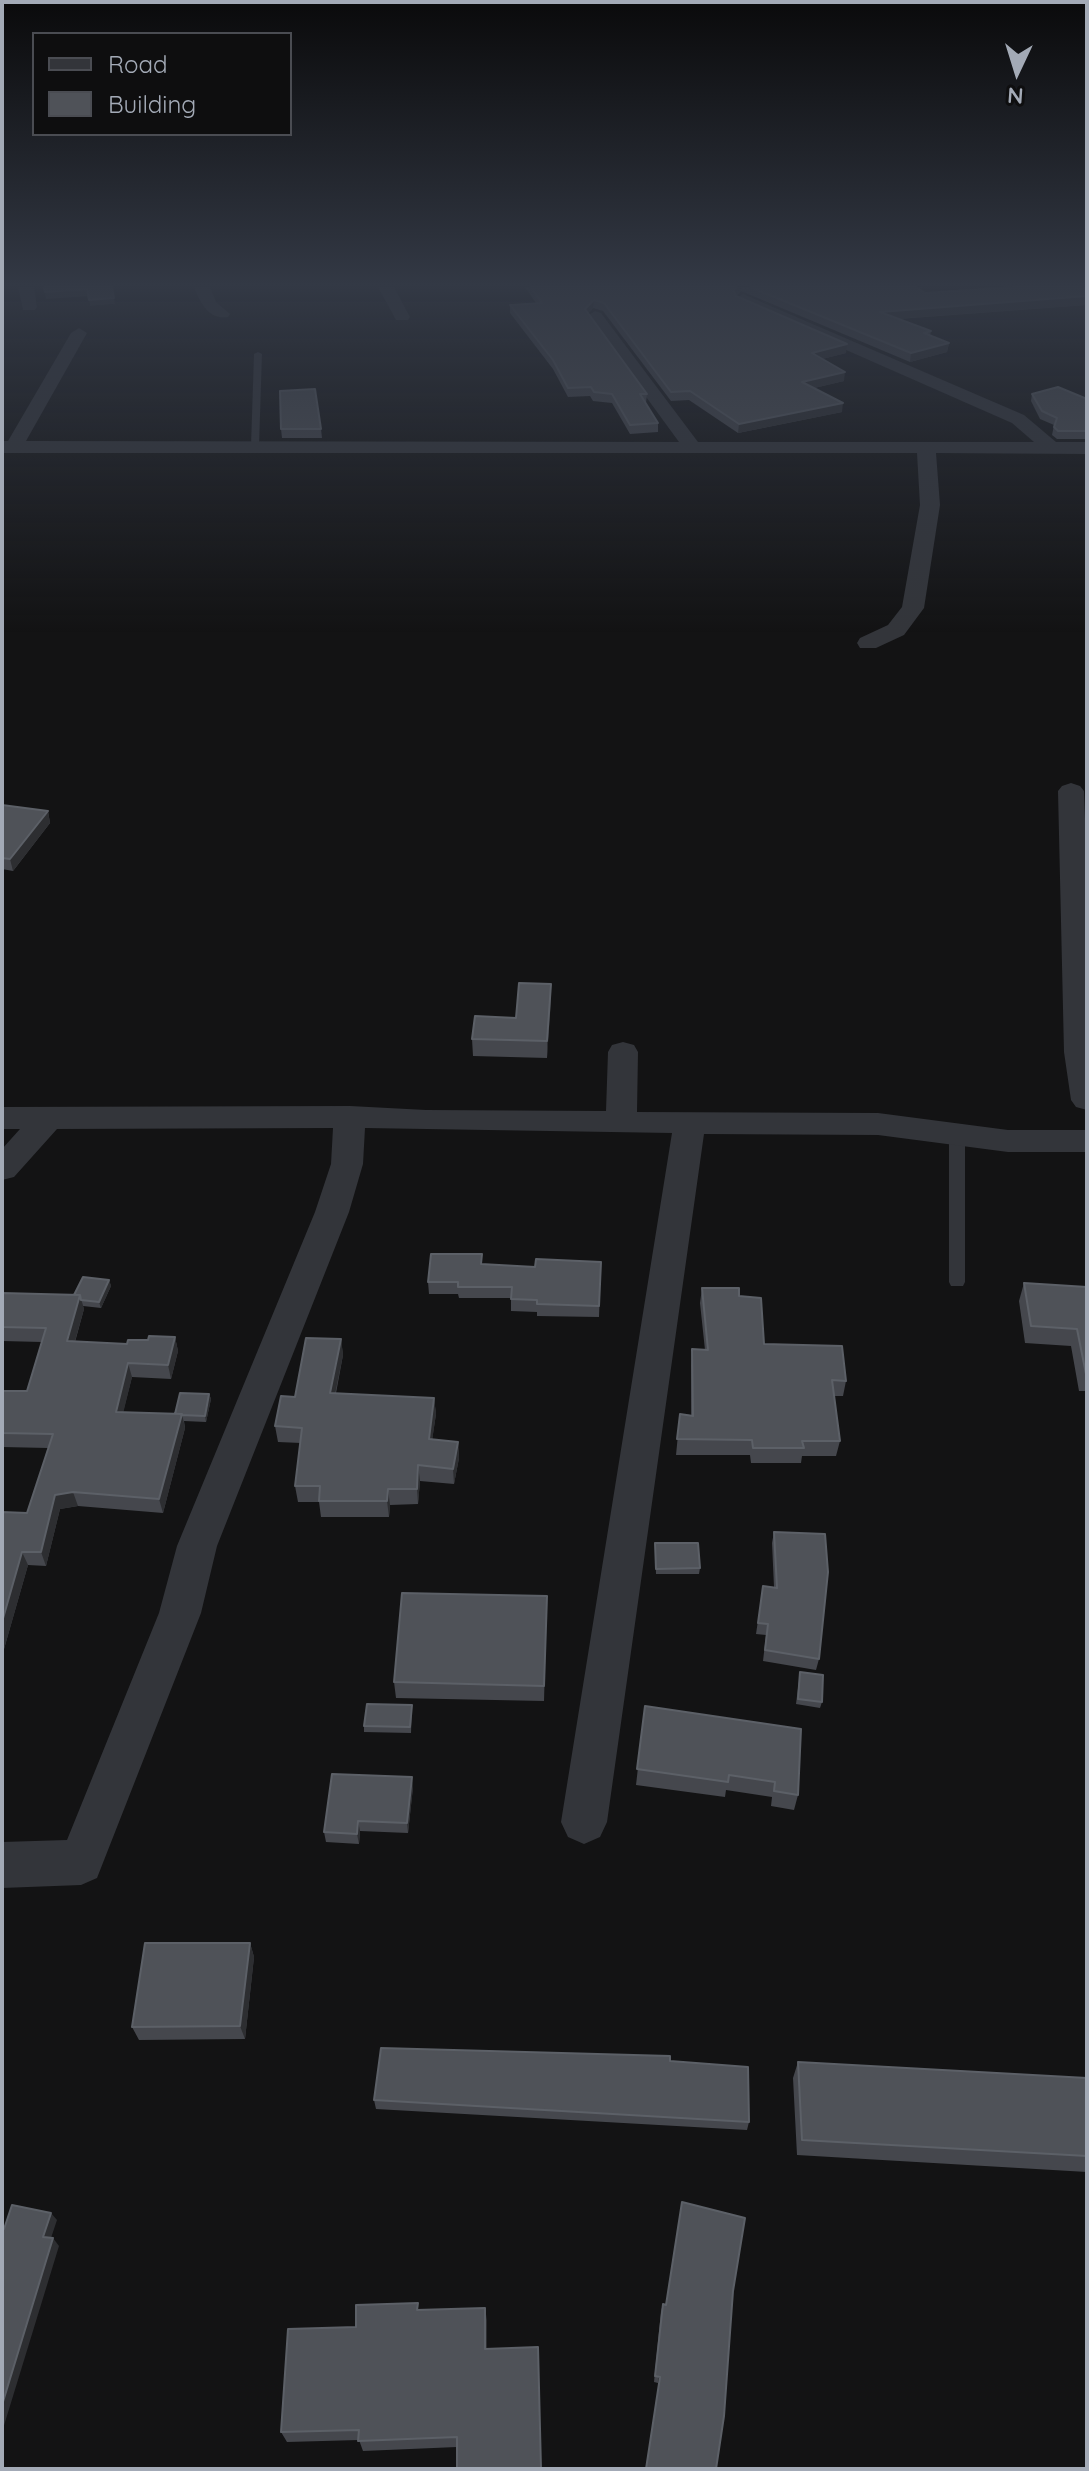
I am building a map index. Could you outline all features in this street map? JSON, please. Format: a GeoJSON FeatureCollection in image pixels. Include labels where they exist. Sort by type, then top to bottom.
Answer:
{"type":"FeatureCollection","features":[{"type":"Feature","properties":{"kind":"street"},"geometry":{"type":"LineString","coordinates":[[8,447],[36,402]]}},
{"type":"Feature","properties":{"kind":"street"},"geometry":{"type":"LineString","coordinates":[[659,402],[693,448]]}},
{"type":"Feature","properties":{"kind":"street"},"geometry":{"type":"LineString","coordinates":[[980,402],[1018,419],[1051,448]]}},
{"type":"Feature","properties":{"kind":"street"},"geometry":{"type":"LineString","coordinates":[[8,447],[1087,448]]}},
{"type":"Feature","properties":{"kind":"street"},"geometry":{"type":"LineString","coordinates":[[868,643],[896,630],[913,608],[930,505],[926,447]]}},
{"type":"Feature","properties":{"kind":"street"},"geometry":{"type":"LineString","coordinates":[[1071,791],[1079,1052],[1087,1100]]}},
{"type":"Feature","properties":{"kind":"street"},"geometry":{"type":"LineString","coordinates":[[621,1122],[623,1052]]}},
{"type":"Feature","properties":{"kind":"street"},"geometry":{"type":"LineString","coordinates":[[2,1865],[81,1862],[180,1613],[197,1546],[332,1212],[347,1164],[350,1117]]}},
{"type":"Feature","properties":{"kind":"street"},"geometry":{"type":"LineString","coordinates":[[2,1118],[350,1117],[426,1121],[878,1124],[1008,1141],[1087,1141]]}},
{"type":"Feature","properties":{"kind":"street"},"geometry":{"type":"LineString","coordinates":[[2,1169],[47,1120]]}},
{"type":"Feature","properties":{"kind":"street"},"geometry":{"type":"LineString","coordinates":[[584,1822],[690,1123]]}},
{"type":"Feature","properties":{"kind":"lane"},"geometry":{"type":"LineString","coordinates":[[255,446],[256,402]]}},
{"type":"Feature","properties":{"kind":"lane"},"geometry":{"type":"LineString","coordinates":[[957,1135],[957,1282]]}},
{"type":"Feature","properties":{"kind":"building"},"geometry":{"type":"Polygon","coordinates":[[[280,402],[317,402],[321,429],[281,429],[280,402]]]}},
{"type":"Feature","properties":{"kind":"building"},"geometry":{"type":"Polygon","coordinates":[[[617,402],[645,402],[658,423],[630,425],[617,402]]]}},
{"type":"Feature","properties":{"kind":"building"},"geometry":{"type":"Polygon","coordinates":[[[707,402],[843,403],[739,424],[707,402]]]}},
{"type":"Feature","properties":{"kind":"building"},"geometry":{"type":"Polygon","coordinates":[[[1037,402],[1087,402],[1087,431],[1058,431],[1054,427],[1057,418],[1042,411],[1037,402]]]}},
{"type":"Feature","properties":{"kind":"building"},"geometry":{"type":"Polygon","coordinates":[[[2,805],[48,811],[10,859],[2,858],[2,805]]]}},
{"type":"Feature","properties":{"kind":"building"},"geometry":{"type":"Polygon","coordinates":[[[519,983],[551,984],[547,1041],[472,1039],[475,1016],[516,1018],[519,983]]]}},
{"type":"Feature","properties":{"kind":"building"},"geometry":{"type":"Polygon","coordinates":[[[431,1254],[482,1254],[481,1264],[535,1267],[536,1259],[601,1262],[599,1306],[537,1304],[537,1300],[511,1299],[512,1287],[458,1287],[458,1282],[428,1282],[431,1254]]]}},
{"type":"Feature","properties":{"kind":"building"},"geometry":{"type":"Polygon","coordinates":[[[83,1277],[109,1280],[99,1302],[81,1300],[80,1295],[74,1295],[83,1277]]]}},
{"type":"Feature","properties":{"kind":"building"},"geometry":{"type":"Polygon","coordinates":[[[1024,1283],[1087,1287],[1087,1374],[1077,1329],[1031,1326],[1024,1283]]]}},
{"type":"Feature","properties":{"kind":"building"},"geometry":{"type":"Polygon","coordinates":[[[702,1288],[739,1288],[739,1296],[761,1298],[764,1344],[842,1346],[846,1381],[832,1380],[840,1441],[802,1441],[804,1448],[753,1448],[752,1440],[677,1439],[680,1414],[693,1416],[692,1349],[708,1350],[702,1288]]]}},
{"type":"Feature","properties":{"kind":"building"},"geometry":{"type":"Polygon","coordinates":[[[2,1293],[80,1295],[67,1341],[127,1344],[128,1340],[148,1340],[149,1336],[175,1337],[168,1365],[128,1363],[116,1412],[182,1414],[159,1499],[73,1492],[55,1495],[41,1552],[22,1552],[2,1622],[2,1512],[27,1513],[53,1434],[2,1433],[2,1391],[27,1391],[46,1328],[2,1327],[2,1293]]]}},
{"type":"Feature","properties":{"kind":"building"},"geometry":{"type":"Polygon","coordinates":[[[306,1338],[341,1339],[330,1393],[434,1398],[429,1439],[458,1442],[453,1469],[418,1465],[417,1489],[388,1489],[387,1501],[319,1501],[320,1486],[295,1486],[302,1428],[275,1426],[281,1396],[295,1397],[306,1338]]]}},
{"type":"Feature","properties":{"kind":"building"},"geometry":{"type":"Polygon","coordinates":[[[180,1393],[209,1394],[205,1416],[175,1414],[180,1393]]]}},
{"type":"Feature","properties":{"kind":"building"},"geometry":{"type":"Polygon","coordinates":[[[774,1532],[825,1534],[828,1572],[819,1659],[765,1650],[768,1624],[758,1623],[763,1586],[777,1588],[774,1532]]]}},
{"type":"Feature","properties":{"kind":"building"},"geometry":{"type":"Polygon","coordinates":[[[655,1543],[698,1543],[700,1568],[656,1569],[655,1543]]]}},
{"type":"Feature","properties":{"kind":"building"},"geometry":{"type":"Polygon","coordinates":[[[402,1593],[547,1596],[544,1686],[394,1682],[402,1593]]]}},
{"type":"Feature","properties":{"kind":"building"},"geometry":{"type":"Polygon","coordinates":[[[800,1672],[823,1675],[822,1702],[798,1699],[800,1672]]]}},
{"type":"Feature","properties":{"kind":"building"},"geometry":{"type":"Polygon","coordinates":[[[367,1704],[412,1705],[410,1727],[364,1726],[367,1704]]]}},
{"type":"Feature","properties":{"kind":"building"},"geometry":{"type":"Polygon","coordinates":[[[645,1706],[801,1729],[798,1795],[774,1791],[775,1782],[729,1775],[728,1782],[637,1769],[645,1706]]]}},
{"type":"Feature","properties":{"kind":"building"},"geometry":{"type":"Polygon","coordinates":[[[332,1774],[412,1777],[407,1823],[358,1821],[357,1834],[324,1832],[332,1774]]]}},
{"type":"Feature","properties":{"kind":"building"},"geometry":{"type":"Polygon","coordinates":[[[145,1943],[250,1943],[240,2026],[132,2027],[145,1943]]]}},
{"type":"Feature","properties":{"kind":"building"},"geometry":{"type":"Polygon","coordinates":[[[381,2048],[670,2056],[670,2061],[748,2067],[749,2122],[374,2100],[381,2048]]]}},
{"type":"Feature","properties":{"kind":"building"},"geometry":{"type":"Polygon","coordinates":[[[798,2062],[1087,2078],[1087,2156],[802,2140],[798,2062]]]}},
{"type":"Feature","properties":{"kind":"building"},"geometry":{"type":"Polygon","coordinates":[[[682,2202],[745,2218],[733,2291],[724,2416],[716,2469],[646,2469],[660,2377],[655,2376],[663,2304],[666,2305],[682,2202]]]}},
{"type":"Feature","properties":{"kind":"building"},"geometry":{"type":"Polygon","coordinates":[[[12,2205],[51,2213],[43,2237],[53,2238],[2,2405],[2,2229],[12,2205]]]}},
{"type":"Feature","properties":{"kind":"building"},"geometry":{"type":"Polygon","coordinates":[[[418,2303],[417,2310],[485,2308],[485,2349],[538,2347],[541,2469],[457,2469],[457,2437],[358,2441],[359,2430],[281,2432],[288,2329],[356,2327],[356,2305],[418,2303]]]}}]}
